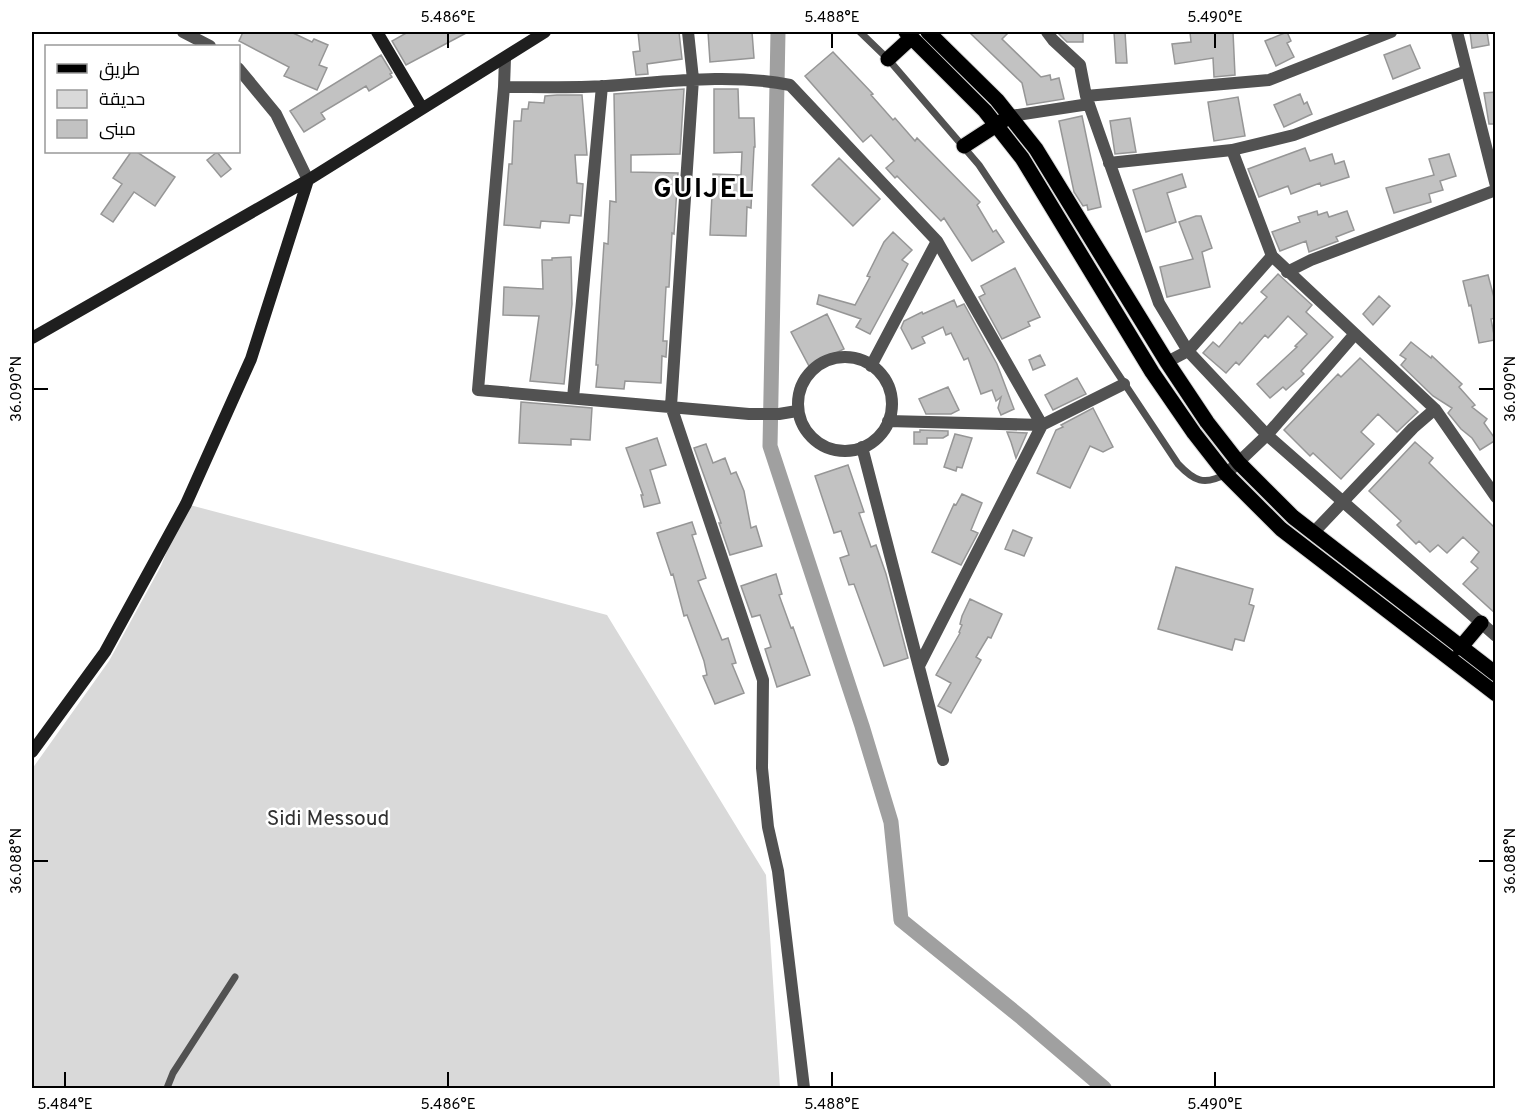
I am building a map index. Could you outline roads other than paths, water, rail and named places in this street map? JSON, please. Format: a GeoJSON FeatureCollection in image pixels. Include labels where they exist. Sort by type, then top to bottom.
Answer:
{"type":"FeatureCollection","features":[{"type":"Feature","properties":{"kind":"main road"},"geometry":{"type":"LineString","coordinates":[[933,33],[1011,116],[1047,166],[1167,362],[1207,422],[1239,463],[1274,500],[1313,533],[1496,674]]}},
{"type":"Feature","properties":{"kind":"main road"},"geometry":{"type":"LineString","coordinates":[[888,59],[909,34],[997,125],[1034,175],[1152,372],[1204,447],[1261,511],[1287,534],[1496,694]]}},
{"type":"Feature","properties":{"kind":"main road"},"geometry":{"type":"LineString","coordinates":[[964,146],[1011,116]]}},
{"type":"Feature","properties":{"kind":"main road"},"geometry":{"type":"LineString","coordinates":[[1460,648],[1481,623]]}},
{"type":"Feature","properties":{"kind":"street"},"geometry":{"type":"LineString","coordinates":[[183,32],[208,45]]}},
{"type":"Feature","properties":{"kind":"street"},"geometry":{"type":"LineString","coordinates":[[377,32],[422,108]]}},
{"type":"Feature","properties":{"kind":"street"},"geometry":{"type":"LineString","coordinates":[[32,338],[308,180],[545,32]]}},
{"type":"Feature","properties":{"kind":"street"},"geometry":{"type":"LineString","coordinates":[[688,32],[693,79],[671,406],[763,680],[762,768],[768,827],[778,871],[804,1089]]}},
{"type":"Feature","properties":{"kind":"street"},"geometry":{"type":"LineString","coordinates":[[1047,32],[1080,65],[1087,100],[1159,303],[1188,351],[1268,435],[1496,636]]}},
{"type":"Feature","properties":{"kind":"street"},"geometry":{"type":"LineString","coordinates":[[1011,116],[1087,100],[1269,80],[1391,32]]}},
{"type":"Feature","properties":{"kind":"street"},"geometry":{"type":"LineString","coordinates":[[1456,32],[1496,186]]}},
{"type":"Feature","properties":{"kind":"street"},"geometry":{"type":"LineString","coordinates":[[505,58],[478,390],[749,414],[779,414],[797,411]]}},
{"type":"Feature","properties":{"kind":"street"},"geometry":{"type":"LineString","coordinates":[[32,752],[105,652],[186,504],[251,359],[308,180],[276,114],[240,70]]}},
{"type":"Feature","properties":{"kind":"street"},"geometry":{"type":"LineString","coordinates":[[1109,163],[1232,150],[1294,135],[1467,71]]}},
{"type":"Feature","properties":{"kind":"street"},"geometry":{"type":"LineString","coordinates":[[504,87],[602,86],[693,79],[761,81],[790,85],[937,241],[1042,425]]}},
{"type":"Feature","properties":{"kind":"street"},"geometry":{"type":"LineString","coordinates":[[573,398],[602,86]]}},
{"type":"Feature","properties":{"kind":"street"},"geometry":{"type":"LineString","coordinates":[[1232,150],[1272,256],[1435,409],[1496,497]]}},
{"type":"Feature","properties":{"kind":"street"},"geometry":{"type":"LineString","coordinates":[[1287,272],[1311,260],[1496,190]]}},
{"type":"Feature","properties":{"kind":"street"},"geometry":{"type":"LineString","coordinates":[[871,366],[937,241]]}},
{"type":"Feature","properties":{"kind":"street"},"geometry":{"type":"LineString","coordinates":[[1167,362],[1188,351],[1272,256]]}},
{"type":"Feature","properties":{"kind":"street"},"geometry":{"type":"LineString","coordinates":[[1226,474],[1268,435],[1354,335]]}},
{"type":"Feature","properties":{"kind":"street"},"geometry":{"type":"LineString","coordinates":[[849,357],[864,361],[871,366],[887,382],[892,397],[888,421],[875,440],[862,447],[848,451],[832,449],[819,443],[808,433],[797,411],[800,389],[808,375],[819,365],[833,358],[849,357]]}},
{"type":"Feature","properties":{"kind":"street"},"geometry":{"type":"LineString","coordinates":[[888,421],[1042,425],[1124,384]]}},
{"type":"Feature","properties":{"kind":"street"},"geometry":{"type":"LineString","coordinates":[[1313,533],[1341,501],[1413,428],[1435,409]]}},
{"type":"Feature","properties":{"kind":"street"},"geometry":{"type":"LineString","coordinates":[[920,664],[1042,425]]}},
{"type":"Feature","properties":{"kind":"street"},"geometry":{"type":"LineString","coordinates":[[862,447],[944,760]]}},
{"type":"Feature","properties":{"kind":"lane"},"geometry":{"type":"LineString","coordinates":[[860,32],[888,59],[964,146],[991,182],[1172,457],[1183,470],[1196,479],[1214,480],[1226,474]]}},
{"type":"Feature","properties":{"kind":"lane"},"geometry":{"type":"LineString","coordinates":[[167,1089],[173,1073],[236,977]]}},
{"type":"Feature","properties":{"kind":"waterway"},"geometry":{"type":"LineString","coordinates":[[778,32],[770,446],[862,726],[891,822],[901,920],[1104,1088]]}},
{"type":"Feature","properties":{"kind":"district","name":"GUIJEL"},"geometry":{"type":"Point","coordinates":[704,190]}},
{"type":"Feature","properties":{"kind":"park label","name":"Sidi Messoud"},"geometry":{"type":"Point","coordinates":[328,819]}}]}
